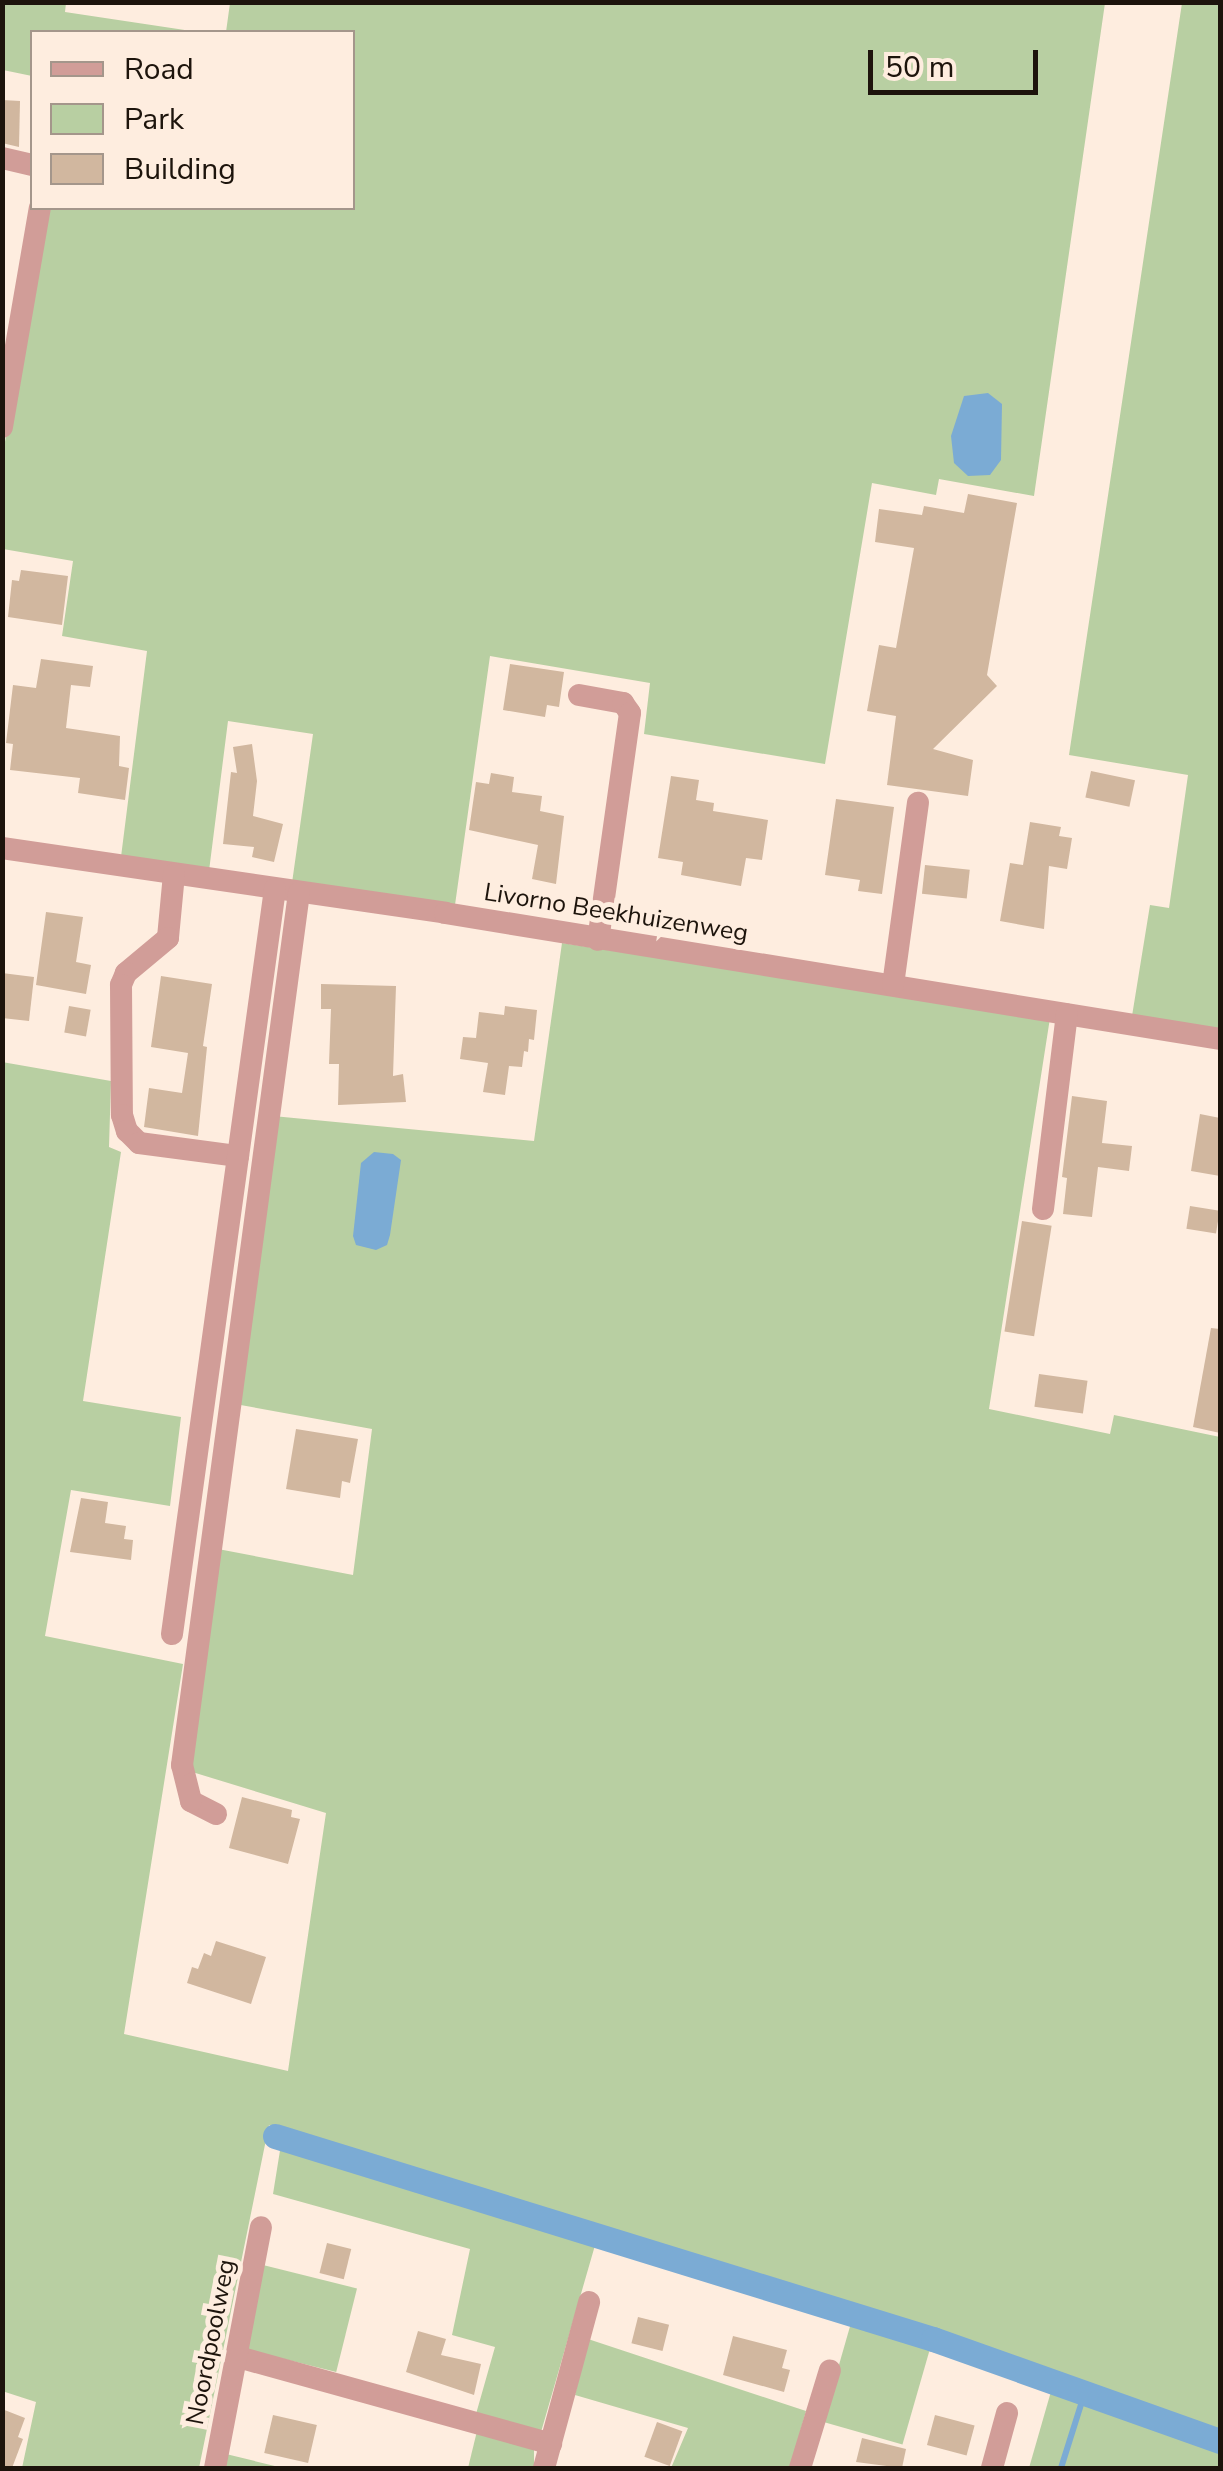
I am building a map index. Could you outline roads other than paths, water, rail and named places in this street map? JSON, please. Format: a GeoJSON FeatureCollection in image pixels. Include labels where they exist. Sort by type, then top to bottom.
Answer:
{"type":"FeatureCollection","features":[{"type":"Feature","properties":{"kind":"street"},"geometry":{"type":"LineString","coordinates":[[2,158],[30,165]]}},
{"type":"Feature","properties":{"kind":"street"},"geometry":{"type":"LineString","coordinates":[[2,427],[40,210]]}},
{"type":"Feature","properties":{"kind":"street"},"geometry":{"type":"LineString","coordinates":[[579,695],[623,703],[630,713],[598,940]]}},
{"type":"Feature","properties":{"kind":"street"},"geometry":{"type":"LineString","coordinates":[[893,985],[918,804]]}},
{"type":"Feature","properties":{"kind":"street","name":"Livorno Beekhuizenweg"},"geometry":{"type":"LineString","coordinates":[[2,848],[1220,1039]]}},
{"type":"Feature","properties":{"kind":"street"},"geometry":{"type":"LineString","coordinates":[[174,874],[168,938],[126,973],[120,985],[122,1115],[127,1131],[139,1143],[238,1156]]}},
{"type":"Feature","properties":{"kind":"street"},"geometry":{"type":"LineString","coordinates":[[172,1634],[275,889]]}},
{"type":"Feature","properties":{"kind":"street"},"geometry":{"type":"LineString","coordinates":[[216,1814],[191,1801],[182,1764],[299,893]]}},
{"type":"Feature","properties":{"kind":"street"},"geometry":{"type":"LineString","coordinates":[[1043,1209],[1066,1014]]}},
{"type":"Feature","properties":{"kind":"street","name":"Noordpoolweg"},"geometry":{"type":"LineString","coordinates":[[214,2468],[261,2226]]}},
{"type":"Feature","properties":{"kind":"street"},"geometry":{"type":"LineString","coordinates":[[544,2468],[589,2302]]}},
{"type":"Feature","properties":{"kind":"street"},"geometry":{"type":"LineString","coordinates":[[238,2357],[551,2444]]}},
{"type":"Feature","properties":{"kind":"street"},"geometry":{"type":"LineString","coordinates":[[800,2468],[830,2370]]}},
{"type":"Feature","properties":{"kind":"street"},"geometry":{"type":"LineString","coordinates":[[992,2468],[1007,2413]]}},
{"type":"Feature","properties":{"kind":"water"},"geometry":{"type":"Polygon","coordinates":[[[988,393],[1002,404],[1001,460],[990,475],[968,476],[954,463],[951,436],[964,396],[988,393]]]}},
{"type":"Feature","properties":{"kind":"water"},"geometry":{"type":"Polygon","coordinates":[[[374,1152],[393,1154],[401,1160],[390,1235],[387,1245],[376,1250],[356,1245],[353,1236],[361,1163],[374,1152]]]}},
{"type":"Feature","properties":{"kind":"waterway"},"geometry":{"type":"LineString","coordinates":[[275,2136],[933,2339],[1220,2441]]}},
{"type":"Feature","properties":{"kind":"waterway"},"geometry":{"type":"LineString","coordinates":[[1061,2468],[1085,2392]]}}]}
